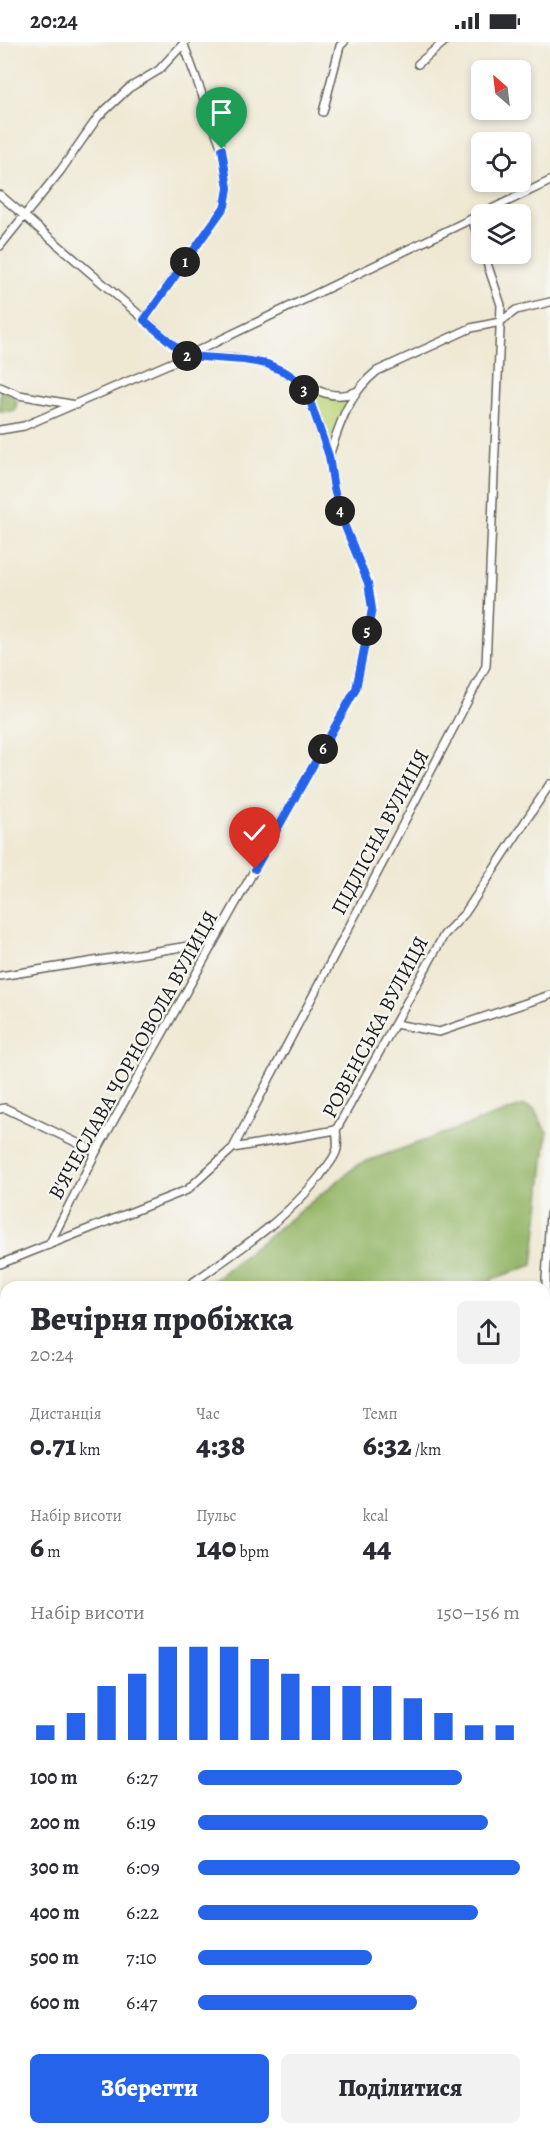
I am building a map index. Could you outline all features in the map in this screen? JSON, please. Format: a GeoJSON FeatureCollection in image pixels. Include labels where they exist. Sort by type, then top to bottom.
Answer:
{"type":"FeatureCollection","features":[{"type":"Feature","properties":{"kind":"street"},"geometry":{"type":"LineString","coordinates":[[322,112],[340,46],[344,42]]}},
{"type":"Feature","properties":{"kind":"street"},"geometry":{"type":"LineString","coordinates":[[418,64],[444,42]]}},
{"type":"Feature","properties":{"kind":"street"},"geometry":{"type":"LineString","coordinates":[[0,246],[61,170],[98,117],[129,88],[159,69],[185,43],[222,149],[228,188],[225,206],[144,320]]}},
{"type":"Feature","properties":{"kind":"street"},"geometry":{"type":"LineString","coordinates":[[503,204],[550,181]]}},
{"type":"Feature","properties":{"kind":"street"},"geometry":{"type":"LineString","coordinates":[[0,195],[187,356],[267,364],[287,373],[301,383],[338,396],[355,392]]}},
{"type":"Feature","properties":{"kind":"street"},"geometry":{"type":"LineString","coordinates":[[0,430],[24,426],[187,356],[471,219]]}},
{"type":"Feature","properties":{"kind":"street","name":"ПІДЛІСНА ВУЛИЦЯ"},"geometry":{"type":"LineString","coordinates":[[0,1264],[188,1190],[233,1148],[486,666],[501,305],[487,264]]}},
{"type":"Feature","properties":{"kind":"street"},"geometry":{"type":"LineString","coordinates":[[329,456],[348,403],[364,381],[390,363],[471,328],[500,322],[516,310],[550,302]]}},
{"type":"Feature","properties":{"kind":"street","name":"В'ЯЧЕСЛАВА ЧОРНОВОЛА ВУЛИЦЯ"},"geometry":{"type":"LineString","coordinates":[[49,1245],[96,1152],[356,689],[372,609],[368,583],[342,519],[329,456],[309,398],[301,383]]}},
{"type":"Feature","properties":{"kind":"street"},"geometry":{"type":"LineString","coordinates":[[0,387],[19,395],[76,405]]}},
{"type":"Feature","properties":{"kind":"street","name":"РОВЕНСЬКА ВУЛИЦЯ"},"geometry":{"type":"LineString","coordinates":[[195,1281],[242,1248],[305,1196],[334,1158],[338,1142],[336,1130],[444,935],[465,912],[550,784]]}},
{"type":"Feature","properties":{"kind":"street"},"geometry":{"type":"LineString","coordinates":[[0,976],[214,942]]}},
{"type":"Feature","properties":{"kind":"street"},"geometry":{"type":"LineString","coordinates":[[395,1024],[439,1032],[550,995]]}},
{"type":"Feature","properties":{"kind":"street"},"geometry":{"type":"LineString","coordinates":[[0,1109],[5,1108],[96,1152]]}},
{"type":"Feature","properties":{"kind":"street"},"geometry":{"type":"LineString","coordinates":[[233,1148],[336,1130]]}},
{"type":"Feature","properties":{"kind":"street"},"geometry":{"type":"LineString","coordinates":[[548,1279],[550,1214]]}},
{"type":"Feature","properties":{"kind":"green space"},"geometry":{"type":"Polygon","coordinates":[[[301,383],[341,396],[355,392],[329,456],[301,383]]]}},
{"type":"Feature","properties":{"kind":"green space"},"geometry":{"type":"Polygon","coordinates":[[[0,390],[12,395],[17,401],[15,411],[0,411],[0,390]]]}},
{"type":"Feature","properties":{"kind":"green space"},"geometry":{"type":"Polygon","coordinates":[[[524,1105],[534,1109],[547,1133],[533,1265],[492,1281],[213,1281],[359,1164],[524,1105]]]}},
{"type":"Feature","properties":{"kind":"route"},"geometry":{"type":"LineString","coordinates":[[222,149],[228,188],[225,206],[144,320],[187,356],[267,364],[287,373],[301,383],[309,398],[329,456],[342,519],[368,583],[372,609],[356,689],[255,869]]}}]}
